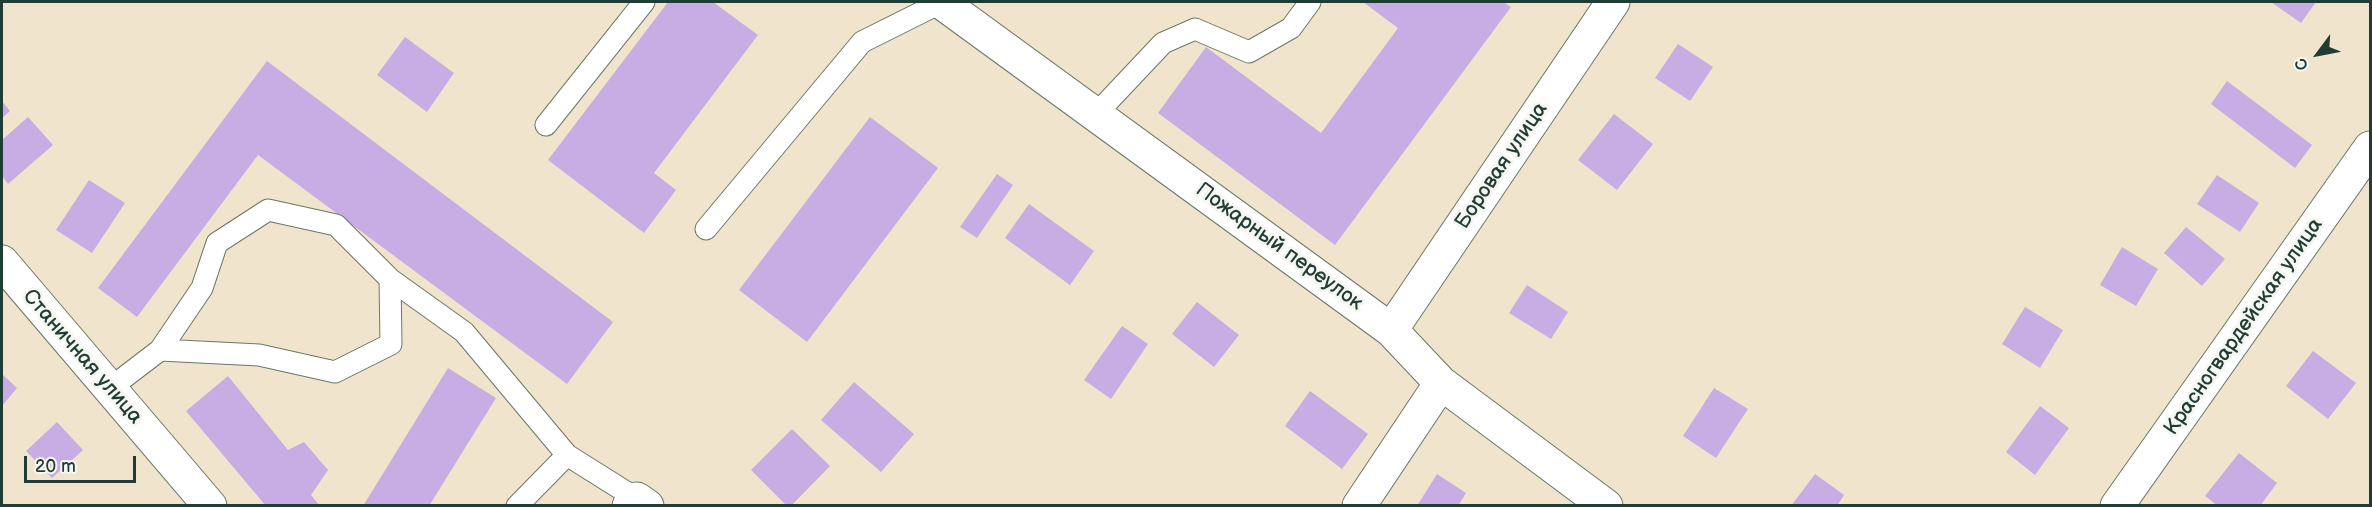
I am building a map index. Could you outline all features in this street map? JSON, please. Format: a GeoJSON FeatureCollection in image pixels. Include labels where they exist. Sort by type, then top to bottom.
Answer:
{"type":"FeatureCollection","features":[{"type":"Feature","properties":{"kind":"street","name":"Пожарный переулок"},"geometry":{"type":"LineString","coordinates":[[942,2],[1097,113],[1391,330],[1441,383],[1606,506]]}},
{"type":"Feature","properties":{"kind":"street","name":"Боровая улица"},"geometry":{"type":"LineString","coordinates":[[1391,330],[1613,2]]}},
{"type":"Feature","properties":{"kind":"street","name":"Красногвардейская улица"},"geometry":{"type":"LineString","coordinates":[[2117,506],[2370,148]]}},
{"type":"Feature","properties":{"kind":"street","name":"Станичная улица"},"geometry":{"type":"LineString","coordinates":[[2,262],[210,506]]}},
{"type":"Feature","properties":{"kind":"street"},"geometry":{"type":"LineString","coordinates":[[1359,506],[1441,383]]}},
{"type":"Feature","properties":{"kind":"lane"},"geometry":{"type":"LineString","coordinates":[[546,125],[644,2]]}},
{"type":"Feature","properties":{"kind":"lane"},"geometry":{"type":"LineString","coordinates":[[706,229],[862,42],[942,2]]}},
{"type":"Feature","properties":{"kind":"lane"},"geometry":{"type":"LineString","coordinates":[[1097,113],[1163,43],[1195,29],[1249,52],[1291,28],[1310,2]]}},
{"type":"Feature","properties":{"kind":"lane"},"geometry":{"type":"LineString","coordinates":[[109,389],[160,350],[202,288],[217,243],[268,210],[336,225],[390,279],[464,332],[567,455],[638,503]]}},
{"type":"Feature","properties":{"kind":"lane"},"geometry":{"type":"LineString","coordinates":[[160,350],[259,355],[335,372],[391,344],[390,279]]}},
{"type":"Feature","properties":{"kind":"lane"},"geometry":{"type":"LineString","coordinates":[[517,506],[567,455]]}},
{"type":"Feature","properties":{"kind":"building"},"geometry":{"type":"Polygon","coordinates":[[[668,2],[713,2],[758,35],[654,173],[676,190],[644,233],[548,160],[668,2]]]}},
{"type":"Feature","properties":{"kind":"building"},"geometry":{"type":"Polygon","coordinates":[[[1363,2],[1503,2],[1511,7],[1335,245],[1158,113],[1206,47],[1321,133],[1398,28],[1363,2]]]}},
{"type":"Feature","properties":{"kind":"building"},"geometry":{"type":"Polygon","coordinates":[[[2271,2],[2316,2],[2301,23],[2271,2]]]}},
{"type":"Feature","properties":{"kind":"building"},"geometry":{"type":"Polygon","coordinates":[[[405,37],[454,73],[427,112],[377,75],[405,37]]]}},
{"type":"Feature","properties":{"kind":"building"},"geometry":{"type":"Polygon","coordinates":[[[1678,44],[1713,67],[1690,101],[1655,78],[1678,44]]]}},
{"type":"Feature","properties":{"kind":"building"},"geometry":{"type":"Polygon","coordinates":[[[267,61],[613,322],[567,384],[258,155],[137,317],[98,288],[267,61]]]}},
{"type":"Feature","properties":{"kind":"building"},"geometry":{"type":"Polygon","coordinates":[[[2227,81],[2312,145],[2295,168],[2211,104],[2227,81]]]}},
{"type":"Feature","properties":{"kind":"building"},"geometry":{"type":"Polygon","coordinates":[[[2,101],[10,111],[2,118],[2,101]]]}},
{"type":"Feature","properties":{"kind":"building"},"geometry":{"type":"Polygon","coordinates":[[[1614,114],[1653,144],[1617,190],[1578,160],[1614,114]]]}},
{"type":"Feature","properties":{"kind":"building"},"geometry":{"type":"Polygon","coordinates":[[[28,117],[53,145],[8,184],[2,176],[2,140],[28,117]]]}},
{"type":"Feature","properties":{"kind":"building"},"geometry":{"type":"Polygon","coordinates":[[[870,117],[938,168],[807,342],[739,290],[870,117]]]}},
{"type":"Feature","properties":{"kind":"building"},"geometry":{"type":"Polygon","coordinates":[[[997,174],[1013,185],[977,238],[960,227],[997,174]]]}},
{"type":"Feature","properties":{"kind":"building"},"geometry":{"type":"Polygon","coordinates":[[[2217,175],[2259,203],[2240,232],[2197,204],[2217,175]]]}},
{"type":"Feature","properties":{"kind":"building"},"geometry":{"type":"Polygon","coordinates":[[[89,180],[125,203],[92,253],[56,230],[89,180]]]}},
{"type":"Feature","properties":{"kind":"building"},"geometry":{"type":"Polygon","coordinates":[[[1029,204],[1094,251],[1070,285],[1005,238],[1029,204]]]}},
{"type":"Feature","properties":{"kind":"building"},"geometry":{"type":"Polygon","coordinates":[[[2186,227],[2225,259],[2202,286],[2164,253],[2186,227]]]}},
{"type":"Feature","properties":{"kind":"building"},"geometry":{"type":"Polygon","coordinates":[[[2122,247],[2158,269],[2136,306],[2100,285],[2122,247]]]}},
{"type":"Feature","properties":{"kind":"building"},"geometry":{"type":"Polygon","coordinates":[[[1527,285],[1568,312],[1551,339],[1509,313],[1527,285]]]}},
{"type":"Feature","properties":{"kind":"building"},"geometry":{"type":"Polygon","coordinates":[[[1197,302],[1239,335],[1214,367],[1172,334],[1197,302]]]}},
{"type":"Feature","properties":{"kind":"building"},"geometry":{"type":"Polygon","coordinates":[[[2025,307],[2063,330],[2040,368],[2002,344],[2025,307]]]}},
{"type":"Feature","properties":{"kind":"building"},"geometry":{"type":"Polygon","coordinates":[[[1122,326],[1148,344],[1111,399],[1084,380],[1122,326]]]}},
{"type":"Feature","properties":{"kind":"building"},"geometry":{"type":"Polygon","coordinates":[[[2313,351],[2356,383],[2328,419],[2286,386],[2313,351]]]}},
{"type":"Feature","properties":{"kind":"building"},"geometry":{"type":"Polygon","coordinates":[[[448,368],[496,398],[429,506],[363,506],[448,368]]]}},
{"type":"Feature","properties":{"kind":"building"},"geometry":{"type":"Polygon","coordinates":[[[2,374],[17,388],[2,406],[2,374]]]}},
{"type":"Feature","properties":{"kind":"building"},"geometry":{"type":"Polygon","coordinates":[[[228,376],[288,450],[304,442],[328,470],[311,495],[320,506],[266,506],[186,411],[228,376]]]}},
{"type":"Feature","properties":{"kind":"building"},"geometry":{"type":"Polygon","coordinates":[[[854,382],[914,434],[881,472],[821,420],[854,382]]]}},
{"type":"Feature","properties":{"kind":"building"},"geometry":{"type":"Polygon","coordinates":[[[1714,388],[1748,409],[1716,458],[1683,436],[1714,388]]]}},
{"type":"Feature","properties":{"kind":"building"},"geometry":{"type":"Polygon","coordinates":[[[1310,391],[1368,434],[1342,469],[1285,426],[1310,391]]]}},
{"type":"Feature","properties":{"kind":"building"},"geometry":{"type":"Polygon","coordinates":[[[2040,406],[2069,428],[2035,475],[2006,452],[2040,406]]]}},
{"type":"Feature","properties":{"kind":"building"},"geometry":{"type":"Polygon","coordinates":[[[57,422],[83,450],[52,478],[26,451],[57,422]]]}},
{"type":"Feature","properties":{"kind":"building"},"geometry":{"type":"Polygon","coordinates":[[[792,429],[830,466],[791,506],[787,506],[751,470],[792,429]]]}},
{"type":"Feature","properties":{"kind":"building"},"geometry":{"type":"Polygon","coordinates":[[[2239,453],[2277,483],[2260,506],[2218,506],[2205,496],[2239,453]]]}},
{"type":"Feature","properties":{"kind":"building"},"geometry":{"type":"Polygon","coordinates":[[[1437,474],[1466,493],[1458,506],[1417,506],[1437,474]]]}},
{"type":"Feature","properties":{"kind":"building"},"geometry":{"type":"Polygon","coordinates":[[[1815,474],[1844,495],[1837,506],[1791,506],[1815,474]]]}}]}
